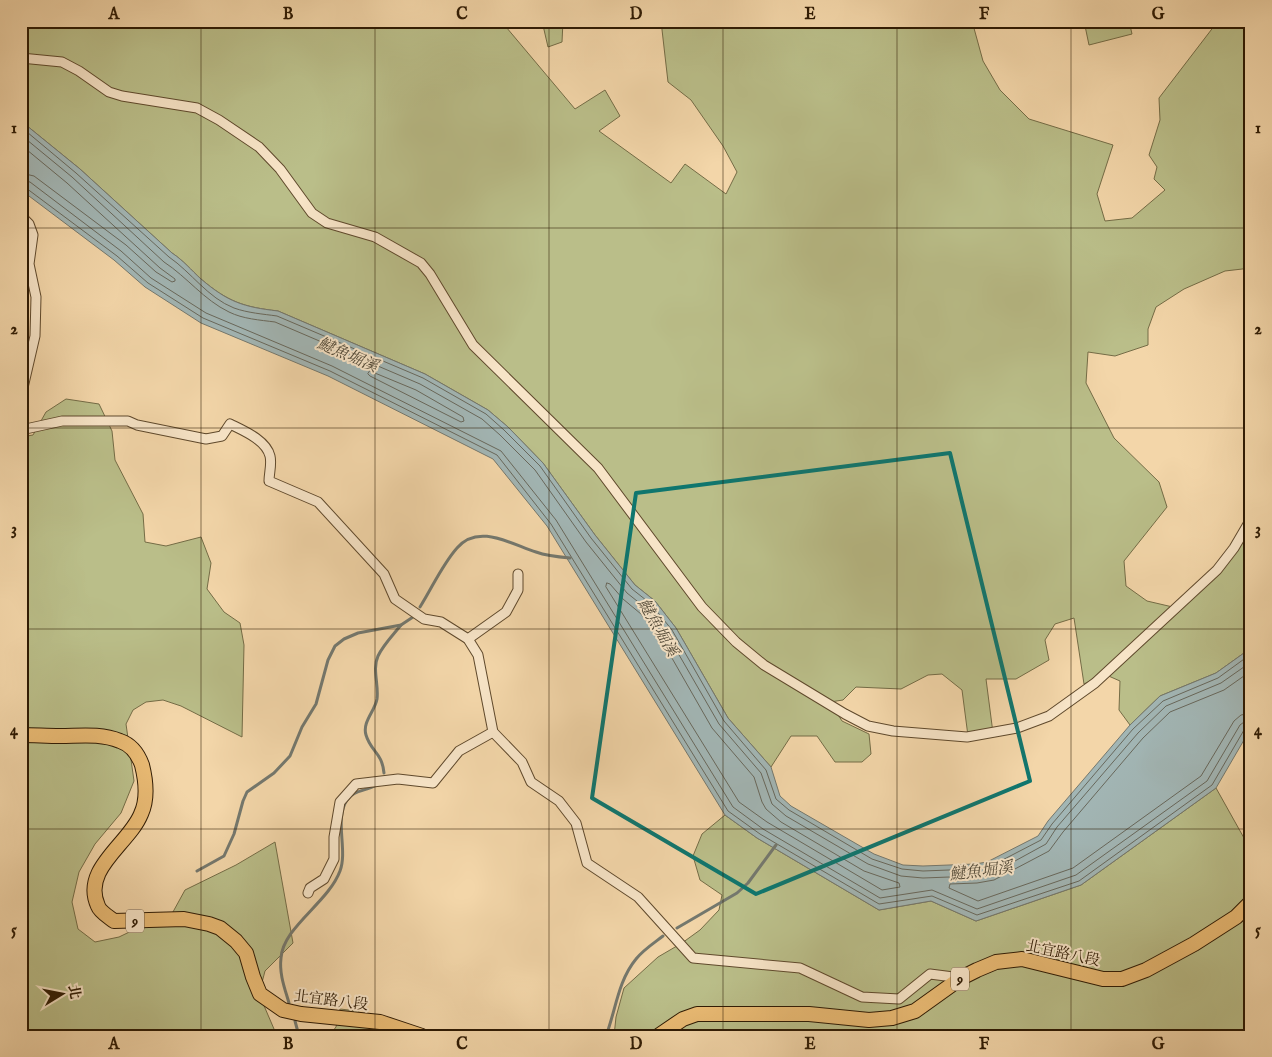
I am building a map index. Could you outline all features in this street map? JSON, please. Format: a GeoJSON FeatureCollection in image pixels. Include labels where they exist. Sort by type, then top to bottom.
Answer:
{"type":"FeatureCollection","features":[{"type":"Feature","properties":{"kind":"main road","name":"北宜路八段"},"geometry":{"type":"LineString","coordinates":[[21,735],[100,735],[122,741],[138,754],[145,778],[142,813],[134,828],[97,874],[94,886],[98,906],[114,922],[184,919],[215,926],[236,941],[246,953],[260,994],[283,1010],[302,1014],[380,1022],[422,1036]]}},
{"type":"Feature","properties":{"kind":"main road","name":"北宜路八段"},"geometry":{"type":"LineString","coordinates":[[658,1036],[683,1019],[697,1014],[809,1014],[869,1020],[892,1018],[915,1010],[962,978],[996,962],[1022,959],[1103,979],[1122,979],[1146,970],[1194,944],[1236,917],[1251,902]]}},
{"type":"Feature","properties":{"kind":"street"},"geometry":{"type":"LineString","coordinates":[[21,58],[62,62],[79,71],[109,92],[122,96],[196,108],[204,112],[259,147],[280,169],[312,213],[327,223],[374,237],[421,263],[430,274],[473,345],[598,468],[709,614],[736,642],[764,666],[868,726],[893,731],[967,737],[1017,728],[1049,716],[1095,683],[1217,570],[1234,548],[1251,519]]}},
{"type":"Feature","properties":{"kind":"street"},"geometry":{"type":"LineString","coordinates":[[21,216],[29,224],[34,235],[29,264],[36,297],[35,336],[22,392],[22,429],[62,421],[128,421],[138,425],[206,439],[222,436],[230,424],[253,436],[268,449],[271,458],[268,481],[318,502],[384,574],[395,599],[424,619],[441,622],[468,639],[478,655],[493,732],[522,762],[532,782],[559,801],[576,823],[587,863],[638,897],[693,958],[800,968],[862,997],[899,999],[930,974],[962,978]]}},
{"type":"Feature","properties":{"kind":"street"},"geometry":{"type":"LineString","coordinates":[[468,639],[506,612],[518,590],[518,574]]}},
{"type":"Feature","properties":{"kind":"street"},"geometry":{"type":"LineString","coordinates":[[308,892],[310,888],[324,879],[334,859],[334,838],[340,802],[356,784],[398,779],[433,783],[460,751],[493,732]]}},
{"type":"Feature","properties":{"kind":"highlighted area"},"geometry":{"type":"Polygon","coordinates":[[[950,453],[1030,781],[756,894],[592,798],[636,493],[950,453]]]}},
{"type":"Feature","properties":{"kind":"green space"},"geometry":{"type":"Polygon","coordinates":[[[21,21],[501,21],[575,109],[605,90],[620,116],[599,131],[671,183],[685,164],[726,194],[737,172],[723,146],[691,100],[668,82],[661,21],[972,21],[983,61],[1000,90],[1029,119],[1113,145],[1097,194],[1105,221],[1132,218],[1165,190],[1154,179],[1157,167],[1149,155],[1160,120],[1159,98],[1218,21],[1251,21],[1251,268],[1225,271],[1184,289],[1156,307],[1148,329],[1148,345],[1115,356],[1088,352],[1086,383],[1114,438],[1159,482],[1167,507],[1124,561],[1126,586],[1147,601],[1177,608],[1251,531],[1251,648],[1216,673],[1160,696],[1130,725],[1119,710],[1120,681],[1104,674],[1084,684],[1074,618],[1055,624],[1045,640],[1049,660],[1016,679],[986,679],[993,733],[968,736],[962,690],[942,674],[928,675],[901,689],[856,687],[843,700],[830,702],[842,721],[869,734],[871,754],[862,762],[835,762],[817,736],[791,736],[771,767],[728,718],[676,628],[655,601],[635,585],[595,535],[543,463],[508,427],[488,410],[425,374],[278,311],[255,308],[237,302],[220,293],[201,279],[80,169],[21,121],[21,21]]]}},
{"type":"Feature","properties":{"kind":"green space"},"geometry":{"type":"Polygon","coordinates":[[[542,21],[563,21],[562,42],[548,47],[542,21]]]}},
{"type":"Feature","properties":{"kind":"green space"},"geometry":{"type":"Polygon","coordinates":[[[1084,21],[1129,21],[1132,34],[1089,45],[1084,21]]]}},
{"type":"Feature","properties":{"kind":"green space"},"geometry":{"type":"Polygon","coordinates":[[[66,399],[99,404],[112,431],[115,460],[143,514],[145,542],[166,546],[201,537],[211,563],[207,589],[224,612],[240,623],[244,645],[242,737],[181,706],[163,700],[146,702],[133,710],[126,724],[134,781],[121,813],[95,844],[79,872],[72,902],[78,929],[95,942],[119,937],[146,924],[168,921],[185,890],[236,865],[275,842],[293,943],[265,971],[259,994],[277,1036],[21,1036],[21,437],[33,435],[46,412],[66,399]]]}},
{"type":"Feature","properties":{"kind":"green space"},"geometry":{"type":"Polygon","coordinates":[[[1216,788],[1244,838],[1251,828],[1251,1036],[614,1036],[616,1017],[624,988],[658,957],[700,930],[719,910],[722,895],[700,880],[693,856],[702,834],[725,815],[757,838],[879,910],[931,901],[976,921],[1081,885],[1216,788]]]}},
{"type":"Feature","properties":{"kind":"green space"},"geometry":{"type":"Polygon","coordinates":[[[340,1009],[357,1011],[402,1036],[329,1036],[336,1027],[340,1009]]]}},
{"type":"Feature","properties":{"kind":"water","name":"𩻸魚堀溪"},"geometry":{"type":"Polygon","coordinates":[[[21,121],[80,169],[201,279],[220,293],[245,305],[278,311],[425,374],[488,410],[508,427],[543,463],[595,535],[635,585],[655,601],[676,628],[728,718],[771,767],[780,796],[791,806],[874,854],[903,865],[975,864],[987,862],[1038,836],[1048,821],[1130,725],[1160,696],[1216,673],[1251,648],[1251,728],[1216,788],[1081,885],[976,921],[931,901],[879,910],[757,838],[725,815],[547,526],[493,459],[328,376],[201,323],[145,287],[114,260],[21,190],[21,121]]]}},
{"type":"Feature","properties":{"kind":"waterway"},"geometry":{"type":"LineString","coordinates":[[420,607],[442,569],[457,548],[465,541],[475,537],[495,538],[540,553],[570,558]]}},
{"type":"Feature","properties":{"kind":"waterway"},"geometry":{"type":"LineString","coordinates":[[197,871],[224,856],[234,834],[247,792],[274,773],[290,756],[302,727],[316,704],[328,660],[335,646],[344,639],[358,633],[401,625],[413,617]]}},
{"type":"Feature","properties":{"kind":"waterway"},"geometry":{"type":"LineString","coordinates":[[384,773],[379,756],[368,741],[365,730],[377,699],[376,661],[385,644],[401,625]]}},
{"type":"Feature","properties":{"kind":"waterway"},"geometry":{"type":"LineString","coordinates":[[289,1003],[281,970],[281,958],[284,947],[297,925],[326,894],[340,871],[343,854],[341,825],[343,808],[347,800],[356,792],[376,785]]}},
{"type":"Feature","properties":{"kind":"waterway"},"geometry":{"type":"LineString","coordinates":[[677,928],[737,893],[748,883],[776,845]]}},
{"type":"Feature","properties":{"kind":"waterway"},"geometry":{"type":"LineString","coordinates":[[606,1036],[621,986],[630,968],[642,953],[663,936]]}},
{"type":"Feature","properties":{"kind":"waterway"},"geometry":{"type":"LineString","coordinates":[[295,1021],[299,1036]]}}]}
